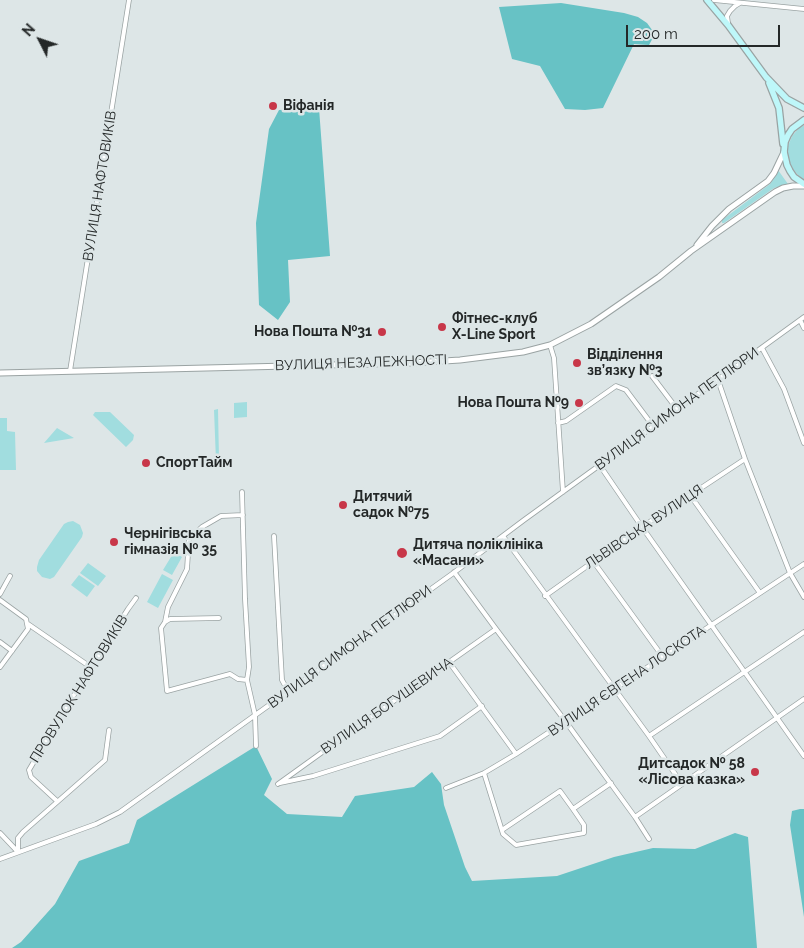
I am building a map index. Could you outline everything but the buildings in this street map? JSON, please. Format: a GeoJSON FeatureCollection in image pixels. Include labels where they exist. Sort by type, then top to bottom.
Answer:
{"type":"FeatureCollection","features":[{"type":"Feature","properties":{"kind":"main road"},"geometry":{"type":"LineString","coordinates":[[707,0],[766,77],[787,99],[804,108]]}},
{"type":"Feature","properties":{"kind":"main road"},"geometry":{"type":"LineString","coordinates":[[766,77],[779,108],[784,150]]}},
{"type":"Feature","properties":{"kind":"main road","name":"ВУЛИЦЯ НЕЗАЛЕЖНОСТІ"},"geometry":{"type":"LineString","coordinates":[[804,120],[792,129],[785,142],[784,150],[790,172],[804,185]]}},
{"type":"Feature","properties":{"kind":"street","name":"ВУЛИЦЯ НАФТОВИКІВ"},"geometry":{"type":"LineString","coordinates":[[70,371],[129,0]]}},
{"type":"Feature","properties":{"kind":"street"},"geometry":{"type":"LineString","coordinates":[[714,0],[804,9]]}},
{"type":"Feature","properties":{"kind":"street"},"geometry":{"type":"LineString","coordinates":[[728,26],[728,14],[740,3]]}},
{"type":"Feature","properties":{"kind":"street","name":"ВУЛИЦЯ НЕЗАЛЕЖНОСТІ"},"geometry":{"type":"LineString","coordinates":[[691,251],[728,209],[768,181],[774,173],[784,150]]}},
{"type":"Feature","properties":{"kind":"street","name":"ВУЛИЦЯ НЕЗАЛЕЖНОСТІ"},"geometry":{"type":"LineString","coordinates":[[0,373],[412,363],[460,360],[523,352],[550,345],[591,324],[775,192],[783,188],[804,185]]}},
{"type":"Feature","properties":{"kind":"street"},"geometry":{"type":"LineString","coordinates":[[802,319],[804,328]]}},
{"type":"Feature","properties":{"kind":"street","name":"ВУЛИЦЯ СИМОНА ПЕТЛЮРИ"},"geometry":{"type":"LineString","coordinates":[[0,859],[96,824],[120,812],[802,319]]}},
{"type":"Feature","properties":{"kind":"street"},"geometry":{"type":"LineString","coordinates":[[550,345],[553,354],[563,492]]}},
{"type":"Feature","properties":{"kind":"street"},"geometry":{"type":"LineString","coordinates":[[762,348],[784,389],[804,443]]}},
{"type":"Feature","properties":{"kind":"street"},"geometry":{"type":"LineString","coordinates":[[652,376],[677,409]]}},
{"type":"Feature","properties":{"kind":"street"},"geometry":{"type":"LineString","coordinates":[[718,380],[745,459],[790,573],[804,597]]}},
{"type":"Feature","properties":{"kind":"street"},"geometry":{"type":"LineString","coordinates":[[558,423],[564,422],[616,386],[626,390],[653,426]]}},
{"type":"Feature","properties":{"kind":"street","name":"ЛЬВІВСЬКА ВУЛИЦЯ"},"geometry":{"type":"LineString","coordinates":[[545,596],[642,527],[745,459]]}},
{"type":"Feature","properties":{"kind":"street"},"geometry":{"type":"LineString","coordinates":[[601,464],[602,470],[804,756]]}},
{"type":"Feature","properties":{"kind":"street"},"geometry":{"type":"LineString","coordinates":[[242,492],[249,667],[247,680],[254,715],[256,746]]}},
{"type":"Feature","properties":{"kind":"street"},"geometry":{"type":"LineString","coordinates":[[690,495],[760,593]]}},
{"type":"Feature","properties":{"kind":"street"},"geometry":{"type":"LineString","coordinates":[[243,515],[221,516],[202,527],[189,539],[187,568],[168,607],[165,622],[161,628],[166,691],[230,674],[238,679],[247,680]]}},
{"type":"Feature","properties":{"kind":"street"},"geometry":{"type":"LineString","coordinates":[[274,536],[282,680],[288,691]]}},
{"type":"Feature","properties":{"kind":"street"},"geometry":{"type":"LineString","coordinates":[[502,536],[682,784]]}},
{"type":"Feature","properties":{"kind":"street"},"geometry":{"type":"LineString","coordinates":[[593,561],[663,657]]}},
{"type":"Feature","properties":{"kind":"street","name":"ВУЛИЦЯ ЄВГЕНА ЛОСКОТА"},"geometry":{"type":"LineString","coordinates":[[446,788],[484,774],[516,754],[804,564]]}},
{"type":"Feature","properties":{"kind":"street"},"geometry":{"type":"LineString","coordinates":[[454,572],[611,783],[649,839]]}},
{"type":"Feature","properties":{"kind":"street"},"geometry":{"type":"LineString","coordinates":[[0,594],[10,576]]}},
{"type":"Feature","properties":{"kind":"street","name":"ПРОВУЛОК НАФТОВИКІВ"},"geometry":{"type":"LineString","coordinates":[[57,801],[31,777],[29,770],[62,714],[136,598]]}},
{"type":"Feature","properties":{"kind":"street"},"geometry":{"type":"LineString","coordinates":[[0,600],[26,619],[28,629],[0,667]]}},
{"type":"Feature","properties":{"kind":"street"},"geometry":{"type":"LineString","coordinates":[[165,622],[170,619],[219,618]]}},
{"type":"Feature","properties":{"kind":"street"},"geometry":{"type":"LineString","coordinates":[[27,623],[92,668]]}},
{"type":"Feature","properties":{"kind":"street","name":"ВУЛИЦЯ БОГУШЕВИЧА"},"geometry":{"type":"LineString","coordinates":[[482,706],[440,736],[313,776],[278,784],[496,629]]}},
{"type":"Feature","properties":{"kind":"street"},"geometry":{"type":"LineString","coordinates":[[649,736],[804,632]]}},
{"type":"Feature","properties":{"kind":"street"},"geometry":{"type":"LineString","coordinates":[[0,642],[12,651]]}},
{"type":"Feature","properties":{"kind":"street"},"geometry":{"type":"LineString","coordinates":[[449,662],[516,754]]}},
{"type":"Feature","properties":{"kind":"street"},"geometry":{"type":"LineString","coordinates":[[635,817],[804,699]]}},
{"type":"Feature","properties":{"kind":"street"},"geometry":{"type":"LineString","coordinates":[[18,852],[18,838],[22,832],[104,760],[109,730]]}},
{"type":"Feature","properties":{"kind":"street"},"geometry":{"type":"LineString","coordinates":[[484,774],[503,834],[516,845],[584,832],[584,826],[560,792],[502,830]]}},
{"type":"Feature","properties":{"kind":"street"},"geometry":{"type":"LineString","coordinates":[[573,809],[611,783]]}},
{"type":"Feature","properties":{"kind":"street"},"geometry":{"type":"LineString","coordinates":[[0,833],[18,852]]}},
{"type":"Feature","properties":{"kind":"shaded area"},"geometry":{"type":"Polygon","coordinates":[[[561,3],[638,17],[647,23],[655,34],[649,45],[634,44],[603,108],[585,110],[565,109],[540,66],[512,59],[499,7],[561,3]]]}},
{"type":"Feature","properties":{"kind":"shaded area"},"geometry":{"type":"Polygon","coordinates":[[[319,108],[330,256],[288,260],[290,302],[278,320],[259,305],[256,223],[269,129],[279,110],[319,108]]]}},
{"type":"Feature","properties":{"kind":"shaded area"},"geometry":{"type":"Polygon","coordinates":[[[804,125],[804,180],[791,166],[788,146],[792,136],[804,125]]]}},
{"type":"Feature","properties":{"kind":"shaded area"},"geometry":{"type":"Polygon","coordinates":[[[778,170],[788,184],[774,188],[722,223],[722,220],[770,184],[778,170]]]}},
{"type":"Feature","properties":{"kind":"shaded area"},"geometry":{"type":"Polygon","coordinates":[[[247,402],[247,417],[234,418],[234,403],[247,402]]]}},
{"type":"Feature","properties":{"kind":"shaded area"},"geometry":{"type":"Polygon","coordinates":[[[218,409],[219,459],[216,461],[214,410],[218,409]]]}},
{"type":"Feature","properties":{"kind":"shaded area"},"geometry":{"type":"Polygon","coordinates":[[[95,412],[110,412],[134,435],[133,440],[126,447],[93,415],[95,412]]]}},
{"type":"Feature","properties":{"kind":"shaded area"},"geometry":{"type":"Polygon","coordinates":[[[0,418],[7,418],[7,431],[15,432],[16,470],[0,470],[0,418]]]}},
{"type":"Feature","properties":{"kind":"shaded area"},"geometry":{"type":"Polygon","coordinates":[[[57,428],[74,438],[44,443],[57,428]]]}},
{"type":"Feature","properties":{"kind":"shaded area"},"geometry":{"type":"Polygon","coordinates":[[[73,521],[80,525],[83,533],[82,537],[54,577],[50,579],[42,577],[37,571],[39,560],[64,524],[73,521]]]}},
{"type":"Feature","properties":{"kind":"shaded area"},"geometry":{"type":"Polygon","coordinates":[[[174,552],[182,557],[172,575],[163,570],[174,552]]]}},
{"type":"Feature","properties":{"kind":"shaded area"},"geometry":{"type":"Polygon","coordinates":[[[88,563],[106,576],[98,586],[80,573],[88,563]]]}},
{"type":"Feature","properties":{"kind":"shaded area"},"geometry":{"type":"Polygon","coordinates":[[[162,574],[173,580],[158,608],[147,602],[162,574]]]}},
{"type":"Feature","properties":{"kind":"shaded area"},"geometry":{"type":"Polygon","coordinates":[[[79,575],[95,586],[87,597],[71,585],[79,575]]]}},
{"type":"Feature","properties":{"kind":"shaded area"},"geometry":{"type":"Polygon","coordinates":[[[256,746],[272,779],[264,795],[287,814],[342,817],[355,796],[414,787],[432,772],[441,784],[444,805],[465,867],[472,881],[557,876],[614,857],[653,848],[695,849],[735,833],[748,837],[757,948],[12,948],[21,942],[55,904],[79,861],[129,843],[137,820],[256,746]]]}},
{"type":"Feature","properties":{"kind":"shaded area"},"geometry":{"type":"Polygon","coordinates":[[[804,809],[804,917],[790,825],[792,811],[804,809]]]}},
{"type":"Feature","properties":{"kind":"place","name":"Віфанія"},"geometry":{"type":"Point","coordinates":[273,106]}},
{"type":"Feature","properties":{"kind":"place","name":"Фітнес-клуб X-Line Sport"},"geometry":{"type":"Point","coordinates":[442,327]}},
{"type":"Feature","properties":{"kind":"place","name":"Нова Пошта №31"},"geometry":{"type":"Point","coordinates":[382,332]}},
{"type":"Feature","properties":{"kind":"place","name":"Відділення зв’язку №3"},"geometry":{"type":"Point","coordinates":[577,363]}},
{"type":"Feature","properties":{"kind":"place","name":"Нова Пошта №9"},"geometry":{"type":"Point","coordinates":[579,403]}},
{"type":"Feature","properties":{"kind":"place","name":"СпортТайм"},"geometry":{"type":"Point","coordinates":[146,463]}},
{"type":"Feature","properties":{"kind":"place","name":"Дитячий садок №75"},"geometry":{"type":"Point","coordinates":[343,505]}},
{"type":"Feature","properties":{"kind":"place","name":"Чернігівська гімназія № 35"},"geometry":{"type":"Point","coordinates":[114,542]}},
{"type":"Feature","properties":{"kind":"place","name":"Дитяча поліклініка «Масани»"},"geometry":{"type":"Point","coordinates":[402,553]}},
{"type":"Feature","properties":{"kind":"place","name":"Дитсадок № 58 «Лісова казка»"},"geometry":{"type":"Point","coordinates":[755,772]}}]}
